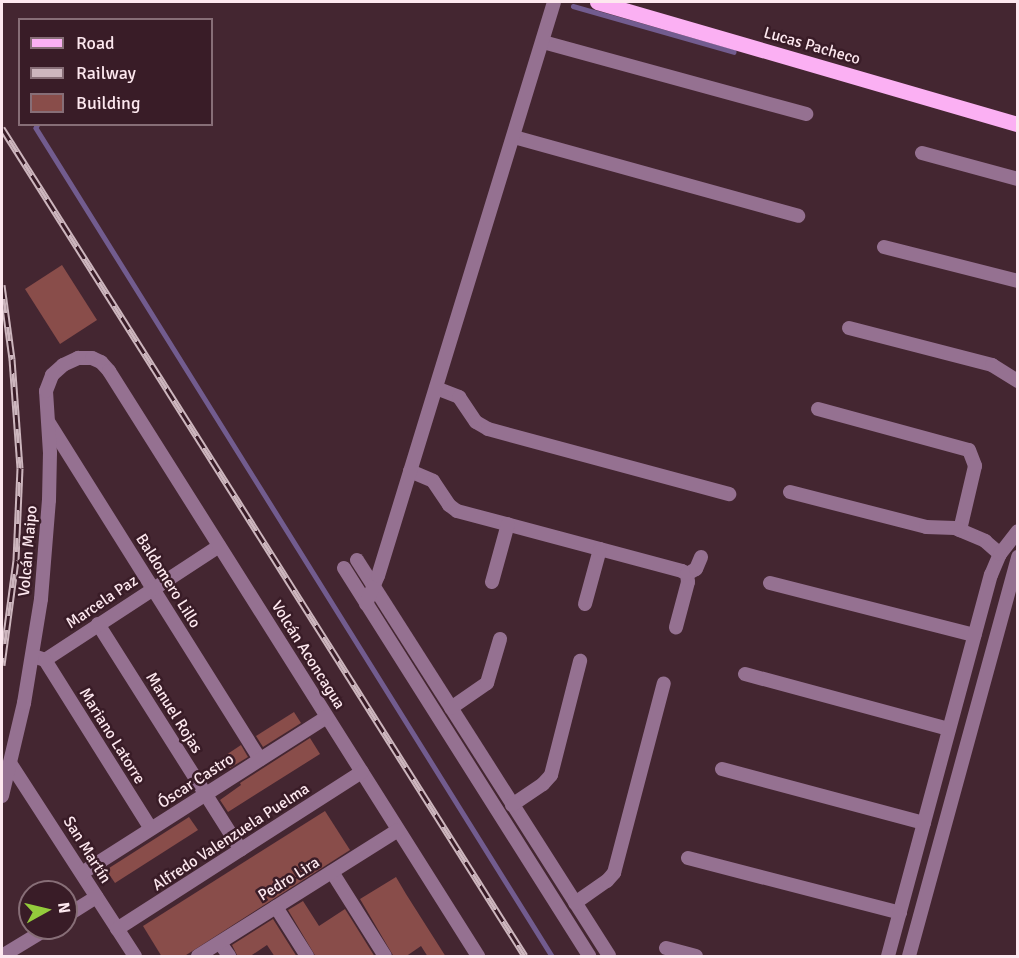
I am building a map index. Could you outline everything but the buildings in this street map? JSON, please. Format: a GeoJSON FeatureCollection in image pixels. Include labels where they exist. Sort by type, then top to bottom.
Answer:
{"type":"FeatureCollection","features":[{"type":"Feature","properties":{"kind":"main road","name":"Lucas Pacheco"},"geometry":{"type":"LineString","coordinates":[[597,2],[1017,124]]}},
{"type":"Feature","properties":{"kind":"street"},"geometry":{"type":"LineString","coordinates":[[366,604],[374,588],[554,2]]}},
{"type":"Feature","properties":{"kind":"street"},"geometry":{"type":"LineString","coordinates":[[543,42],[806,114]]}},
{"type":"Feature","properties":{"kind":"street"},"geometry":{"type":"LineString","coordinates":[[514,137],[798,216]]}},
{"type":"Feature","properties":{"kind":"street"},"geometry":{"type":"LineString","coordinates":[[922,153],[1017,178]]}},
{"type":"Feature","properties":{"kind":"street"},"geometry":{"type":"LineString","coordinates":[[884,247],[1017,281]]}},
{"type":"Feature","properties":{"kind":"street"},"geometry":{"type":"LineString","coordinates":[[849,328],[992,365],[1017,381]]}},
{"type":"Feature","properties":{"kind":"street","name":"Volcán Maipo"},"geometry":{"type":"LineString","coordinates":[[2,796],[39,658],[41,599],[50,500],[46,391],[56,370],[74,359],[86,357],[98,360],[109,371]]}},
{"type":"Feature","properties":{"kind":"street","name":"Volcán Aconcagua"},"geometry":{"type":"LineString","coordinates":[[109,371],[478,957]]}},
{"type":"Feature","properties":{"kind":"street"},"geometry":{"type":"LineString","coordinates":[[436,388],[459,397],[476,422],[488,429],[729,494]]}},
{"type":"Feature","properties":{"kind":"street"},"geometry":{"type":"LineString","coordinates":[[818,409],[969,450],[975,466],[960,530]]}},
{"type":"Feature","properties":{"kind":"street","name":"Baldomero Lillo"},"geometry":{"type":"LineString","coordinates":[[47,420],[260,759]]}},
{"type":"Feature","properties":{"kind":"street"},"geometry":{"type":"LineString","coordinates":[[410,471],[433,481],[449,505],[457,511],[687,574]]}},
{"type":"Feature","properties":{"kind":"street"},"geometry":{"type":"LineString","coordinates":[[790,492],[926,527],[960,530],[985,541],[1000,554]]}},
{"type":"Feature","properties":{"kind":"street"},"geometry":{"type":"LineString","coordinates":[[492,582],[508,524]]}},
{"type":"Feature","properties":{"kind":"street"},"geometry":{"type":"LineString","coordinates":[[888,957],[991,575],[1000,554],[1017,531]]}},
{"type":"Feature","properties":{"kind":"street","name":"Marcela Paz"},"geometry":{"type":"LineString","coordinates":[[39,658],[98,624],[219,546]]}},
{"type":"Feature","properties":{"kind":"street"},"geometry":{"type":"LineString","coordinates":[[585,604],[600,549]]}},
{"type":"Feature","properties":{"kind":"street"},"geometry":{"type":"LineString","coordinates":[[687,574],[696,569],[701,557]]}},
{"type":"Feature","properties":{"kind":"street"},"geometry":{"type":"LineString","coordinates":[[909,957],[1017,557]]}},
{"type":"Feature","properties":{"kind":"street"},"geometry":{"type":"LineString","coordinates":[[357,560],[609,957]]}},
{"type":"Feature","properties":{"kind":"street"},"geometry":{"type":"LineString","coordinates":[[344,568],[590,957]]}},
{"type":"Feature","properties":{"kind":"street"},"geometry":{"type":"LineString","coordinates":[[676,627],[688,582],[687,574]]}},
{"type":"Feature","properties":{"kind":"street"},"geometry":{"type":"LineString","coordinates":[[770,583],[975,634]]}},
{"type":"Feature","properties":{"kind":"street","name":"Manuel Rojas"},"geometry":{"type":"LineString","coordinates":[[98,624],[241,850]]}},
{"type":"Feature","properties":{"kind":"street"},"geometry":{"type":"LineString","coordinates":[[451,708],[487,683],[500,639]]}},
{"type":"Feature","properties":{"kind":"street","name":"Mariano Latorre"},"geometry":{"type":"LineString","coordinates":[[39,658],[151,829]]}},
{"type":"Feature","properties":{"kind":"street"},"geometry":{"type":"LineString","coordinates":[[512,805],[543,784],[551,775],[580,661]]}},
{"type":"Feature","properties":{"kind":"street"},"geometry":{"type":"LineString","coordinates":[[745,674],[949,729]]}},
{"type":"Feature","properties":{"kind":"street"},"geometry":{"type":"LineString","coordinates":[[575,903],[607,881],[614,873],[664,683]]}},
{"type":"Feature","properties":{"kind":"street","name":"Óscar Castro"},"geometry":{"type":"LineString","coordinates":[[82,873],[327,717]]}},
{"type":"Feature","properties":{"kind":"street","name":"San Martín"},"geometry":{"type":"LineString","coordinates":[[10,762],[82,873],[132,956]]}},
{"type":"Feature","properties":{"kind":"street"},"geometry":{"type":"LineString","coordinates":[[722,768],[924,823]]}},
{"type":"Feature","properties":{"kind":"street","name":"Alfredo Valenzuela Puelma"},"geometry":{"type":"LineString","coordinates":[[117,929],[362,772]]}},
{"type":"Feature","properties":{"kind":"street","name":"Pedro Lira"},"geometry":{"type":"LineString","coordinates":[[198,957],[398,830]]}},
{"type":"Feature","properties":{"kind":"street"},"geometry":{"type":"LineString","coordinates":[[688,858],[900,913]]}},
{"type":"Feature","properties":{"kind":"street"},"geometry":{"type":"LineString","coordinates":[[332,872],[385,957]]}},
{"type":"Feature","properties":{"kind":"street"},"geometry":{"type":"LineString","coordinates":[[78,909],[97,897]]}},
{"type":"Feature","properties":{"kind":"street"},"geometry":{"type":"LineString","coordinates":[[276,907],[307,957]]}},
{"type":"Feature","properties":{"kind":"street"},"geometry":{"type":"LineString","coordinates":[[2,957],[29,940]]}},
{"type":"Feature","properties":{"kind":"street"},"geometry":{"type":"LineString","coordinates":[[220,943],[229,957]]}},
{"type":"Feature","properties":{"kind":"street"},"geometry":{"type":"LineString","coordinates":[[666,948],[696,957]]}},
{"type":"Feature","properties":{"kind":"waterway"},"geometry":{"type":"LineString","coordinates":[[573,6],[734,52]]}},
{"type":"Feature","properties":{"kind":"waterway"},"geometry":{"type":"LineString","coordinates":[[37,126],[36,128],[552,956]]}},
{"type":"Feature","properties":{"kind":"railway"},"geometry":{"type":"LineString","coordinates":[[2,128],[525,956]]}},
{"type":"Feature","properties":{"kind":"railway"},"geometry":{"type":"LineString","coordinates":[[2,285],[12,359],[20,468],[16,560],[2,665]]}}]}
